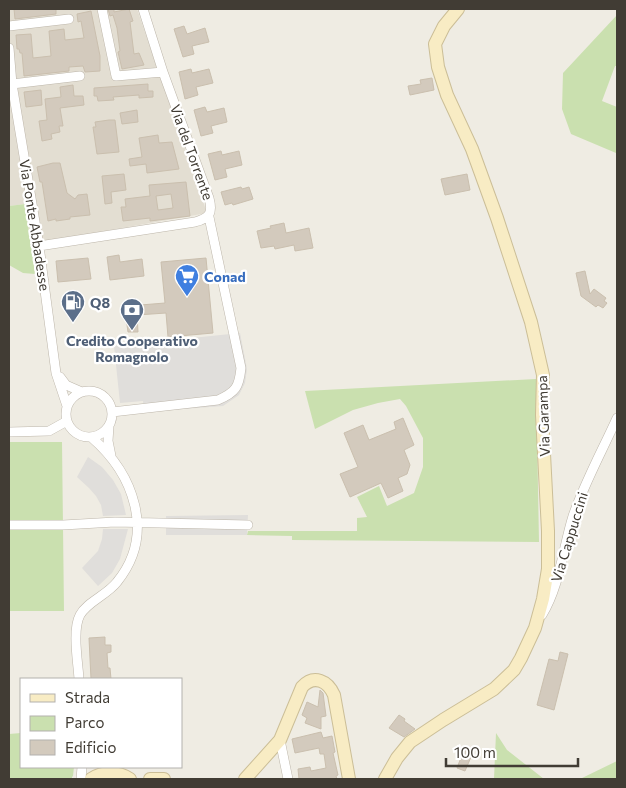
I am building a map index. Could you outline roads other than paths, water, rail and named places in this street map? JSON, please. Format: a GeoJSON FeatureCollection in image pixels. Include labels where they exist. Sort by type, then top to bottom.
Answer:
{"type":"FeatureCollection","features":[{"type":"Feature","properties":{"kind":"street"},"geometry":{"type":"LineString","coordinates":[[102,9],[116,76],[163,72]]}},
{"type":"Feature","properties":{"kind":"street","name":"Via del Torrente"},"geometry":{"type":"LineString","coordinates":[[40,246],[195,222],[209,217],[212,208],[209,198],[163,72],[143,9]]}},
{"type":"Feature","properties":{"kind":"street","name":"Via Garampa"},"geometry":{"type":"LineString","coordinates":[[385,779],[396,758],[410,742],[504,681],[521,658],[535,628],[543,599],[548,569],[542,375],[531,322],[472,149],[447,96],[438,67],[435,44],[444,26],[458,9]]}},
{"type":"Feature","properties":{"kind":"street"},"geometry":{"type":"LineString","coordinates":[[9,26],[69,19]]}},
{"type":"Feature","properties":{"kind":"street","name":"Via Ponte Abbadesse"},"geometry":{"type":"LineString","coordinates":[[9,48],[12,106],[40,246],[56,373],[67,406]]}},
{"type":"Feature","properties":{"kind":"street"},"geometry":{"type":"LineString","coordinates":[[12,84],[80,76]]}},
{"type":"Feature","properties":{"kind":"street"},"geometry":{"type":"LineString","coordinates":[[112,412],[218,400],[233,394],[240,380],[241,368],[209,217]]}},
{"type":"Feature","properties":{"kind":"street"},"geometry":{"type":"LineString","coordinates":[[56,373],[66,385],[82,392]]}},
{"type":"Feature","properties":{"kind":"street"},"geometry":{"type":"LineString","coordinates":[[79,678],[76,630],[80,614],[87,606],[104,595],[124,573],[136,543],[137,523],[135,503],[130,490],[111,457],[92,437],[78,434],[67,421],[67,406],[71,400],[82,392],[88,391],[102,395],[107,399],[112,412],[108,441],[111,457]]}},
{"type":"Feature","properties":{"kind":"street","name":"Via Cappuccini"},"geometry":{"type":"LineString","coordinates":[[535,628],[550,601],[573,518],[584,488],[617,418]]}},
{"type":"Feature","properties":{"kind":"street"},"geometry":{"type":"LineString","coordinates":[[9,432],[49,431],[67,421]]}},
{"type":"Feature","properties":{"kind":"street"},"geometry":{"type":"LineString","coordinates":[[92,437],[109,426]]}},
{"type":"Feature","properties":{"kind":"street"},"geometry":{"type":"LineString","coordinates":[[9,525],[63,525],[108,522],[248,525]]}},
{"type":"Feature","properties":{"kind":"street"},"geometry":{"type":"LineString","coordinates":[[246,779],[280,740],[302,687],[310,680],[316,679],[328,685],[334,696],[349,779]]}},
{"type":"Feature","properties":{"kind":"street"},"geometry":{"type":"LineString","coordinates":[[280,740],[288,779]]}},
{"type":"Feature","properties":{"kind":"street"},"geometry":{"type":"LineString","coordinates":[[99,768],[109,773]]}},
{"type":"Feature","properties":{"kind":"street"},"geometry":{"type":"LineString","coordinates":[[91,779],[97,775],[109,773],[116,773],[130,779]]}},
{"type":"Feature","properties":{"kind":"street"},"geometry":{"type":"LineString","coordinates":[[150,779],[164,779]]}},
{"type":"Feature","properties":{"kind":"place","name":"Conad"},"geometry":{"type":"Point","coordinates":[187,297]}},
{"type":"Feature","properties":{"kind":"place","name":"Q8"},"geometry":{"type":"Point","coordinates":[73,323]}},
{"type":"Feature","properties":{"kind":"place","name":"Credito Cooperativo Romagnolo"},"geometry":{"type":"Point","coordinates":[132,331]}}]}
